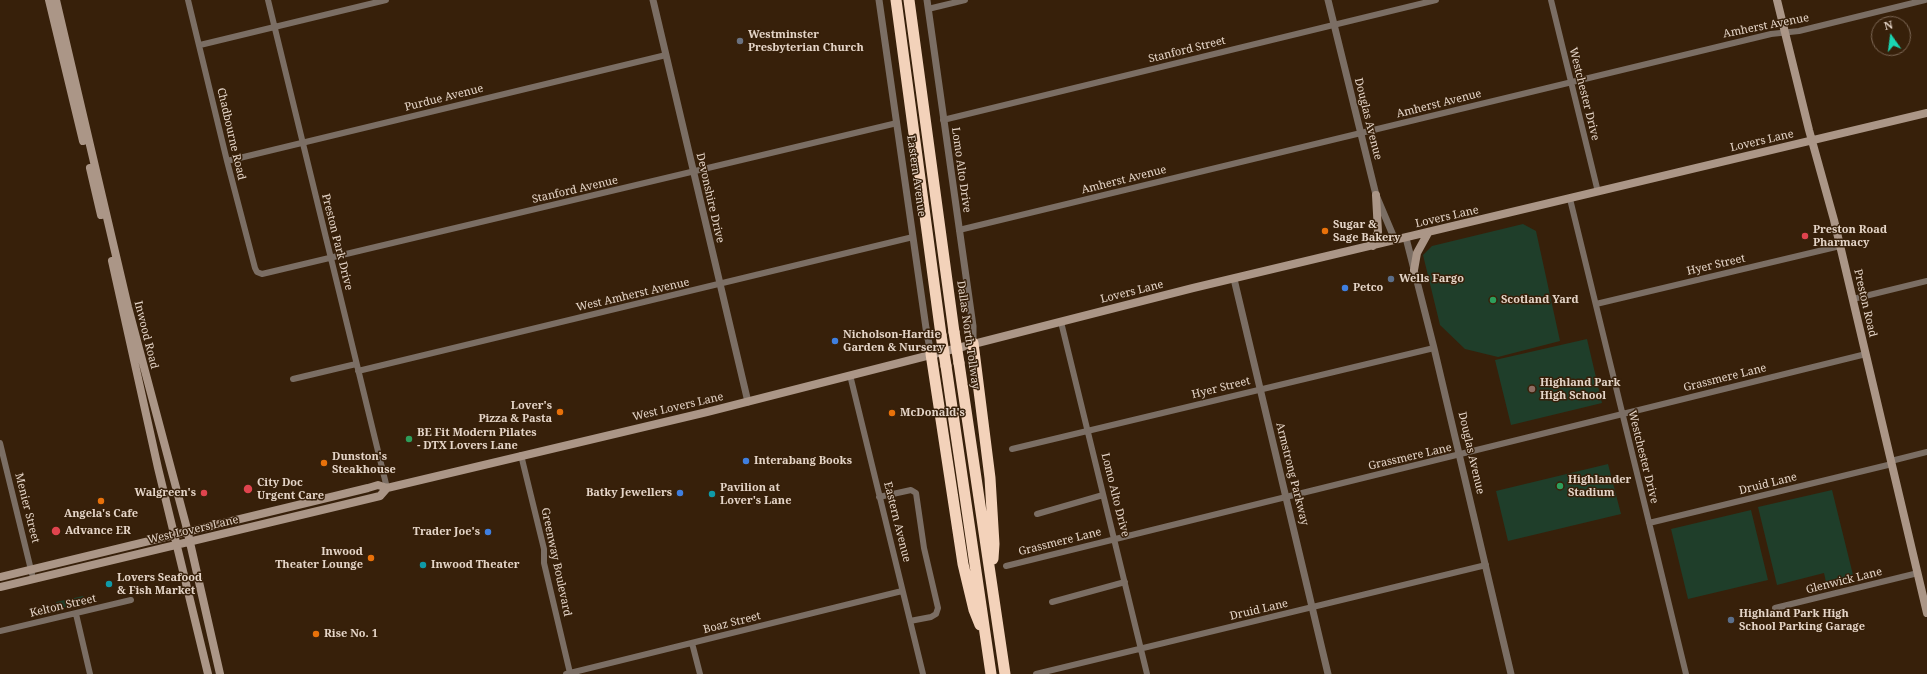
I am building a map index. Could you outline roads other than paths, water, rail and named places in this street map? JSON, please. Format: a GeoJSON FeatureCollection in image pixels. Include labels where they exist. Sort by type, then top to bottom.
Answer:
{"type":"FeatureCollection","features":[{"type":"Feature","properties":{"kind":"highway"},"geometry":{"type":"LineString","coordinates":[[896,0],[946,366],[992,674]]}},
{"type":"Feature","properties":{"kind":"highway","name":"Dallas North Tollway"},"geometry":{"type":"LineString","coordinates":[[909,0],[954,332],[1005,674]]}},
{"type":"Feature","properties":{"kind":"highway"},"geometry":{"type":"LineString","coordinates":[[973,343],[990,478],[994,544],[991,576]]}},
{"type":"Feature","properties":{"kind":"highway"},"geometry":{"type":"LineString","coordinates":[[931,354],[963,564],[974,610],[986,640]]}},
{"type":"Feature","properties":{"kind":"main road","name":"Inwood Road"},"geometry":{"type":"LineString","coordinates":[[49,0],[62,41],[128,307],[188,532],[220,674]]}},
{"type":"Feature","properties":{"kind":"main road","name":"Inwood Road"},"geometry":{"type":"LineString","coordinates":[[56,0],[62,41],[153,445],[208,674]]}},
{"type":"Feature","properties":{"kind":"main road","name":"Preston Road"},"geometry":{"type":"LineString","coordinates":[[1776,0],[1840,246],[1927,613]]}},
{"type":"Feature","properties":{"kind":"main road","name":"Lovers Lane"},"geometry":{"type":"LineString","coordinates":[[973,343],[1234,278],[1927,113]]}},
{"type":"Feature","properties":{"kind":"main road"},"geometry":{"type":"LineString","coordinates":[[1373,246],[1378,232],[1376,195]]}},
{"type":"Feature","properties":{"kind":"main road"},"geometry":{"type":"LineString","coordinates":[[1414,270],[1417,254],[1428,233]]}},
{"type":"Feature","properties":{"kind":"main road","name":"West Lovers Lane"},"geometry":{"type":"LineString","coordinates":[[0,578],[378,485],[387,488],[748,402],[973,343]]}},
{"type":"Feature","properties":{"kind":"main road"},"geometry":{"type":"LineString","coordinates":[[153,445],[164,442]]}},
{"type":"Feature","properties":{"kind":"main road","name":"West Lovers Lane"},"geometry":{"type":"LineString","coordinates":[[0,587],[380,496],[387,488]]}},
{"type":"Feature","properties":{"kind":"main road"},"geometry":{"type":"LineString","coordinates":[[272,511],[281,520]]}},
{"type":"Feature","properties":{"kind":"street","name":"Chadbourne Road"},"geometry":{"type":"LineString","coordinates":[[188,0],[227,161],[257,272]]}},
{"type":"Feature","properties":{"kind":"street","name":"Preston Park Drive"},"geometry":{"type":"LineString","coordinates":[[268,0],[387,488]]}},
{"type":"Feature","properties":{"kind":"street"},"geometry":{"type":"LineString","coordinates":[[200,45],[386,0]]}},
{"type":"Feature","properties":{"kind":"street","name":"Devonshire Drive"},"geometry":{"type":"LineString","coordinates":[[653,0],[692,172],[748,402]]}},
{"type":"Feature","properties":{"kind":"street","name":"Eastern Avenue"},"geometry":{"type":"LineString","coordinates":[[879,0],[931,354]]}},
{"type":"Feature","properties":{"kind":"street","name":"Lomo Alto Drive"},"geometry":{"type":"LineString","coordinates":[[927,0],[973,326],[973,343]]}},
{"type":"Feature","properties":{"kind":"street"},"geometry":{"type":"LineString","coordinates":[[928,9],[965,0]]}},
{"type":"Feature","properties":{"kind":"street","name":"Douglas Avenue"},"geometry":{"type":"LineString","coordinates":[[1328,0],[1376,195],[1395,240]]}},
{"type":"Feature","properties":{"kind":"street","name":"Stanford Street"},"geometry":{"type":"LineString","coordinates":[[943,120],[1436,0]]}},
{"type":"Feature","properties":{"kind":"street","name":"Westchester Drive"},"geometry":{"type":"LineString","coordinates":[[1551,0],[1598,192]]}},
{"type":"Feature","properties":{"kind":"street","name":"Amherst Avenue"},"geometry":{"type":"LineString","coordinates":[[959,230],[1764,35],[1799,31],[1925,0]]}},
{"type":"Feature","properties":{"kind":"street","name":"Purdue Avenue"},"geometry":{"type":"LineString","coordinates":[[227,161],[666,55]]}},
{"type":"Feature","properties":{"kind":"street","name":"Stanford Avenue"},"geometry":{"type":"LineString","coordinates":[[257,272],[262,274],[897,123]]}},
{"type":"Feature","properties":{"kind":"street","name":"Westchester Drive"},"geometry":{"type":"LineString","coordinates":[[1570,199],[1686,674]]}},
{"type":"Feature","properties":{"kind":"street","name":"West Amherst Avenue"},"geometry":{"type":"LineString","coordinates":[[293,379],[357,368],[720,285],[913,237]]}},
{"type":"Feature","properties":{"kind":"street","name":"Douglas Avenue"},"geometry":{"type":"LineString","coordinates":[[1406,238],[1460,455],[1511,674]]}},
{"type":"Feature","properties":{"kind":"street","name":"Hyer Street"},"geometry":{"type":"LineString","coordinates":[[1596,304],[1840,246]]}},
{"type":"Feature","properties":{"kind":"street","name":"Armstrong Parkway"},"geometry":{"type":"LineString","coordinates":[[1234,278],[1328,674]]}},
{"type":"Feature","properties":{"kind":"street"},"geometry":{"type":"LineString","coordinates":[[1853,299],[1927,281]]}},
{"type":"Feature","properties":{"kind":"street","name":"Lomo Alto Drive"},"geometry":{"type":"LineString","coordinates":[[1061,322],[1147,674]]}},
{"type":"Feature","properties":{"kind":"street","name":"Hyer Street"},"geometry":{"type":"LineString","coordinates":[[1012,449],[1260,388],[1434,348]]}},
{"type":"Feature","properties":{"kind":"street","name":"Grassmere Lane"},"geometry":{"type":"LineString","coordinates":[[1006,566],[1866,354]]}},
{"type":"Feature","properties":{"kind":"street","name":"Eastern Avenue"},"geometry":{"type":"LineString","coordinates":[[850,375],[923,674]]}},
{"type":"Feature","properties":{"kind":"street","name":"Menier Street"},"geometry":{"type":"LineString","coordinates":[[0,442],[2,460],[33,579]]}},
{"type":"Feature","properties":{"kind":"street","name":"Druid Lane"},"geometry":{"type":"LineString","coordinates":[[1649,523],[1832,479],[1927,452]]}},
{"type":"Feature","properties":{"kind":"street","name":"Greenway Boulevard"},"geometry":{"type":"LineString","coordinates":[[521,455],[544,549],[544,563],[568,674]]}},
{"type":"Feature","properties":{"kind":"street"},"geometry":{"type":"LineString","coordinates":[[879,497],[911,490],[916,493],[924,548],[938,608],[936,614],[932,617],[910,622]]}},
{"type":"Feature","properties":{"kind":"street"},"geometry":{"type":"LineString","coordinates":[[1037,514],[1103,495]]}},
{"type":"Feature","properties":{"kind":"street","name":"Druid Lane"},"geometry":{"type":"LineString","coordinates":[[1036,674],[1486,565]]}},
{"type":"Feature","properties":{"kind":"street","name":"Glenwick Lane"},"geometry":{"type":"LineString","coordinates":[[1775,608],[1918,573]]}},
{"type":"Feature","properties":{"kind":"street"},"geometry":{"type":"LineString","coordinates":[[1052,602],[1125,582]]}},
{"type":"Feature","properties":{"kind":"street","name":"Boaz Street"},"geometry":{"type":"LineString","coordinates":[[568,674],[902,591]]}},
{"type":"Feature","properties":{"kind":"street","name":"Kelton Street"},"geometry":{"type":"LineString","coordinates":[[0,631],[132,600]]}},
{"type":"Feature","properties":{"kind":"street"},"geometry":{"type":"LineString","coordinates":[[76,614],[90,674]]}},
{"type":"Feature","properties":{"kind":"street"},"geometry":{"type":"LineString","coordinates":[[692,643],[700,674]]}},
{"type":"Feature","properties":{"kind":"place","name":"Westminster Presbyterian Church"},"geometry":{"type":"Point","coordinates":[740,41]}},
{"type":"Feature","properties":{"kind":"place","name":"Sugar & Sage Bakery"},"geometry":{"type":"Point","coordinates":[1325,231]}},
{"type":"Feature","properties":{"kind":"place","name":"Preston Road Pharmacy"},"geometry":{"type":"Point","coordinates":[1805,236]}},
{"type":"Feature","properties":{"kind":"place","name":"Wells Fargo"},"geometry":{"type":"Point","coordinates":[1391,279]}},
{"type":"Feature","properties":{"kind":"place","name":"Petco"},"geometry":{"type":"Point","coordinates":[1345,288]}},
{"type":"Feature","properties":{"kind":"place","name":"Scotland Yard"},"geometry":{"type":"Point","coordinates":[1493,300]}},
{"type":"Feature","properties":{"kind":"place","name":"Nicholson-Hardie Garden & Nursery"},"geometry":{"type":"Point","coordinates":[835,341]}},
{"type":"Feature","properties":{"kind":"place","name":"Highland Park High School"},"geometry":{"type":"Point","coordinates":[1532,389]}},
{"type":"Feature","properties":{"kind":"place","name":"Lover's Pizza & Pasta"},"geometry":{"type":"Point","coordinates":[560,412]}},
{"type":"Feature","properties":{"kind":"place","name":"McDonald's"},"geometry":{"type":"Point","coordinates":[892,413]}},
{"type":"Feature","properties":{"kind":"place","name":"BE Fit Modern Pilates - DTX Lovers Lane"},"geometry":{"type":"Point","coordinates":[409,439]}},
{"type":"Feature","properties":{"kind":"place","name":"Interabang Books"},"geometry":{"type":"Point","coordinates":[746,461]}},
{"type":"Feature","properties":{"kind":"place","name":"Dunston's Steakhouse"},"geometry":{"type":"Point","coordinates":[324,463]}},
{"type":"Feature","properties":{"kind":"place","name":"Highlander Stadium"},"geometry":{"type":"Point","coordinates":[1560,486]}},
{"type":"Feature","properties":{"kind":"place","name":"City Doc Urgent Care"},"geometry":{"type":"Point","coordinates":[248,489]}},
{"type":"Feature","properties":{"kind":"place","name":"Walgreen's"},"geometry":{"type":"Point","coordinates":[204,493]}},
{"type":"Feature","properties":{"kind":"place","name":"Batky Jewellers"},"geometry":{"type":"Point","coordinates":[680,493]}},
{"type":"Feature","properties":{"kind":"place","name":"Pavilion at Lover's Lane"},"geometry":{"type":"Point","coordinates":[712,494]}},
{"type":"Feature","properties":{"kind":"place","name":"Angela's Cafe"},"geometry":{"type":"Point","coordinates":[101,501]}},
{"type":"Feature","properties":{"kind":"place","name":"Advance ER"},"geometry":{"type":"Point","coordinates":[56,531]}},
{"type":"Feature","properties":{"kind":"place","name":"Trader Joe's"},"geometry":{"type":"Point","coordinates":[488,532]}},
{"type":"Feature","properties":{"kind":"place","name":"Inwood Theater Lounge"},"geometry":{"type":"Point","coordinates":[371,558]}},
{"type":"Feature","properties":{"kind":"place","name":"Inwood Theater"},"geometry":{"type":"Point","coordinates":[423,565]}},
{"type":"Feature","properties":{"kind":"place","name":"Lovers Seafood & Fish Market"},"geometry":{"type":"Point","coordinates":[109,584]}},
{"type":"Feature","properties":{"kind":"place","name":"Highland Park High School Parking Garage"},"geometry":{"type":"Point","coordinates":[1731,620]}},
{"type":"Feature","properties":{"kind":"place","name":"Rise No. 1"},"geometry":{"type":"Point","coordinates":[316,634]}}]}
